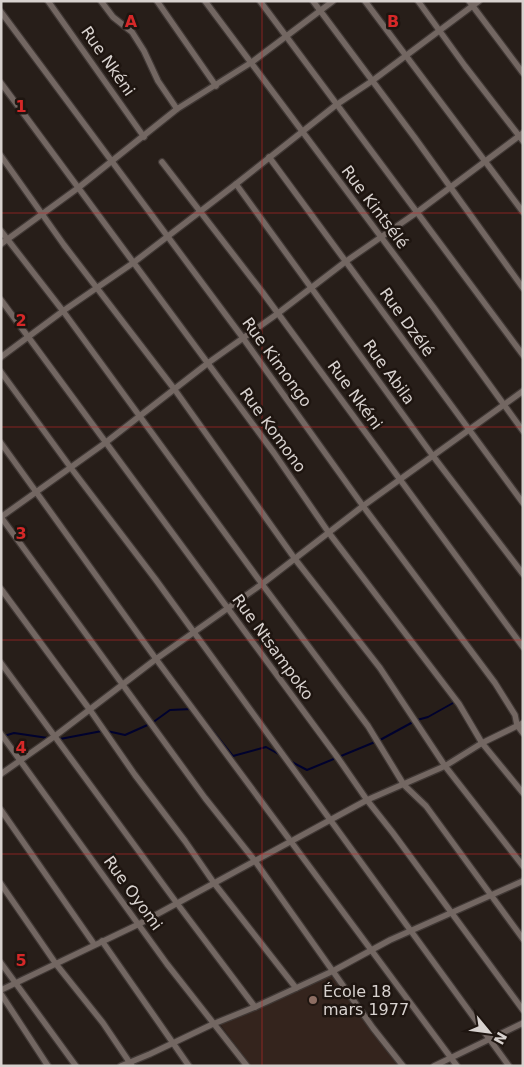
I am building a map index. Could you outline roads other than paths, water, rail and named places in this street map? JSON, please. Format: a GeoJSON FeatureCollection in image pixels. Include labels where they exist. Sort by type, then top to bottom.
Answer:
{"type":"FeatureCollection","features":[{"type":"Feature","properties":{"kind":"street","name":"Rue Nkéni"},"geometry":{"type":"LineString","coordinates":[[48,1],[144,137]]}},
{"type":"Feature","properties":{"kind":"street"},"geometry":{"type":"LineString","coordinates":[[101,1],[113,17],[132,32],[144,51],[158,81],[177,110]]}},
{"type":"Feature","properties":{"kind":"street"},"geometry":{"type":"LineString","coordinates":[[157,1],[216,86]]}},
{"type":"Feature","properties":{"kind":"street","name":"Rue Kintsélé"},"geometry":{"type":"LineString","coordinates":[[205,1],[434,308],[503,406],[523,431]]}},
{"type":"Feature","properties":{"kind":"street"},"geometry":{"type":"LineString","coordinates":[[260,1],[523,356]]}},
{"type":"Feature","properties":{"kind":"street"},"geometry":{"type":"LineString","coordinates":[[313,1],[523,288]]}},
{"type":"Feature","properties":{"kind":"street"},"geometry":{"type":"LineString","coordinates":[[1,244],[78,188],[177,110],[252,62],[333,1]]}},
{"type":"Feature","properties":{"kind":"street"},"geometry":{"type":"LineString","coordinates":[[365,1],[523,212]]}},
{"type":"Feature","properties":{"kind":"street"},"geometry":{"type":"LineString","coordinates":[[403,1066],[373,1028],[254,861],[205,798],[1,517],[106,443],[208,363],[277,314],[345,262],[416,213],[485,160],[522,137],[418,1]]}},
{"type":"Feature","properties":{"kind":"street"},"geometry":{"type":"LineString","coordinates":[[1,358],[63,311],[133,263],[336,105],[440,31],[470,4],[479,1]]}},
{"type":"Feature","properties":{"kind":"street"},"geometry":{"type":"LineString","coordinates":[[470,4],[523,73]]}},
{"type":"Feature","properties":{"kind":"street","name":"Rue Kimongo"},"geometry":{"type":"LineString","coordinates":[[1,12],[243,338],[363,506],[495,683],[515,715],[523,733]]}},
{"type":"Feature","properties":{"kind":"street","name":"Rue Komono"},"geometry":{"type":"LineString","coordinates":[[1,82],[274,453],[329,533],[459,704],[482,743],[523,793]]}},
{"type":"Feature","properties":{"kind":"street"},"geometry":{"type":"LineString","coordinates":[[1,156],[64,245],[174,390],[295,559],[380,668],[445,766],[523,866]]}},
{"type":"Feature","properties":{"kind":"street","name":"Rue Dzélé"},"geometry":{"type":"LineString","coordinates":[[269,157],[523,503]]}},
{"type":"Feature","properties":{"kind":"street","name":"Rue Nkéni"},"geometry":{"type":"LineString","coordinates":[[162,162],[523,647]]}},
{"type":"Feature","properties":{"kind":"street","name":"Rue Abila"},"geometry":{"type":"LineString","coordinates":[[236,184],[433,456],[523,574]]}},
{"type":"Feature","properties":{"kind":"street"},"geometry":{"type":"LineString","coordinates":[[1,231],[63,311],[368,726],[404,785],[426,806],[523,939]]}},
{"type":"Feature","properties":{"kind":"street","name":"Rue Ntsampoko"},"geometry":{"type":"LineString","coordinates":[[1,300],[523,1010]]}},
{"type":"Feature","properties":{"kind":"street"},"geometry":{"type":"LineString","coordinates":[[1,372],[156,580],[509,1066]]}},
{"type":"Feature","properties":{"kind":"street"},"geometry":{"type":"LineString","coordinates":[[1,774],[55,736],[193,632],[262,584],[363,506],[523,391]]}},
{"type":"Feature","properties":{"kind":"street"},"geometry":{"type":"LineString","coordinates":[[1,443],[156,659],[457,1066]]}},
{"type":"Feature","properties":{"kind":"street"},"geometry":{"type":"LineString","coordinates":[[1,589],[214,882],[296,988]]}},
{"type":"Feature","properties":{"kind":"street"},"geometry":{"type":"LineString","coordinates":[[1,663],[255,1007]]}},
{"type":"Feature","properties":{"kind":"street"},"geometry":{"type":"LineString","coordinates":[[1,990],[138,924],[367,800],[445,766],[482,743],[520,724]]}},
{"type":"Feature","properties":{"kind":"street","name":"Rue Oyomi"},"geometry":{"type":"LineString","coordinates":[[1,734],[138,924],[247,1066]]}},
{"type":"Feature","properties":{"kind":"street"},"geometry":{"type":"LineString","coordinates":[[1,810],[94,944]]}},
{"type":"Feature","properties":{"kind":"street"},"geometry":{"type":"LineString","coordinates":[[120,1066],[131,1064],[213,1024],[333,971],[410,932],[523,881]]}},
{"type":"Feature","properties":{"kind":"street"},"geometry":{"type":"LineString","coordinates":[[1,884],[56,964],[103,1023],[131,1064]]}},
{"type":"Feature","properties":{"kind":"street"},"geometry":{"type":"LineString","coordinates":[[102,941],[189,1066]]}},
{"type":"Feature","properties":{"kind":"street"},"geometry":{"type":"LineString","coordinates":[[1,963],[76,1066]]}},
{"type":"Feature","properties":{"kind":"street"},"geometry":{"type":"LineString","coordinates":[[1,994],[48,1066]]}},
{"type":"Feature","properties":{"kind":"street"},"geometry":{"type":"LineString","coordinates":[[434,1066],[523,1023]]}},
{"type":"Feature","properties":{"kind":"waterway"},"geometry":{"type":"LineString","coordinates":[[417,720],[428,717],[453,703]]}},
{"type":"Feature","properties":{"kind":"waterway"},"geometry":{"type":"LineString","coordinates":[[107,731],[125,735],[152,723],[170,710],[192,709]]}},
{"type":"Feature","properties":{"kind":"waterway"},"geometry":{"type":"LineString","coordinates":[[205,721],[233,756],[266,747],[282,756]]}},
{"type":"Feature","properties":{"kind":"waterway"},"geometry":{"type":"LineString","coordinates":[[380,740],[413,722]]}},
{"type":"Feature","properties":{"kind":"waterway"},"geometry":{"type":"LineString","coordinates":[[60,739],[102,731]]}},
{"type":"Feature","properties":{"kind":"waterway"},"geometry":{"type":"LineString","coordinates":[[4,736],[14,733],[48,738]]}},
{"type":"Feature","properties":{"kind":"waterway"},"geometry":{"type":"LineString","coordinates":[[290,761],[307,770],[375,742]]}},
{"type":"Feature","properties":{"kind":"place","name":"École 18 mars 1977"},"geometry":{"type":"Point","coordinates":[313,1000]}}]}
